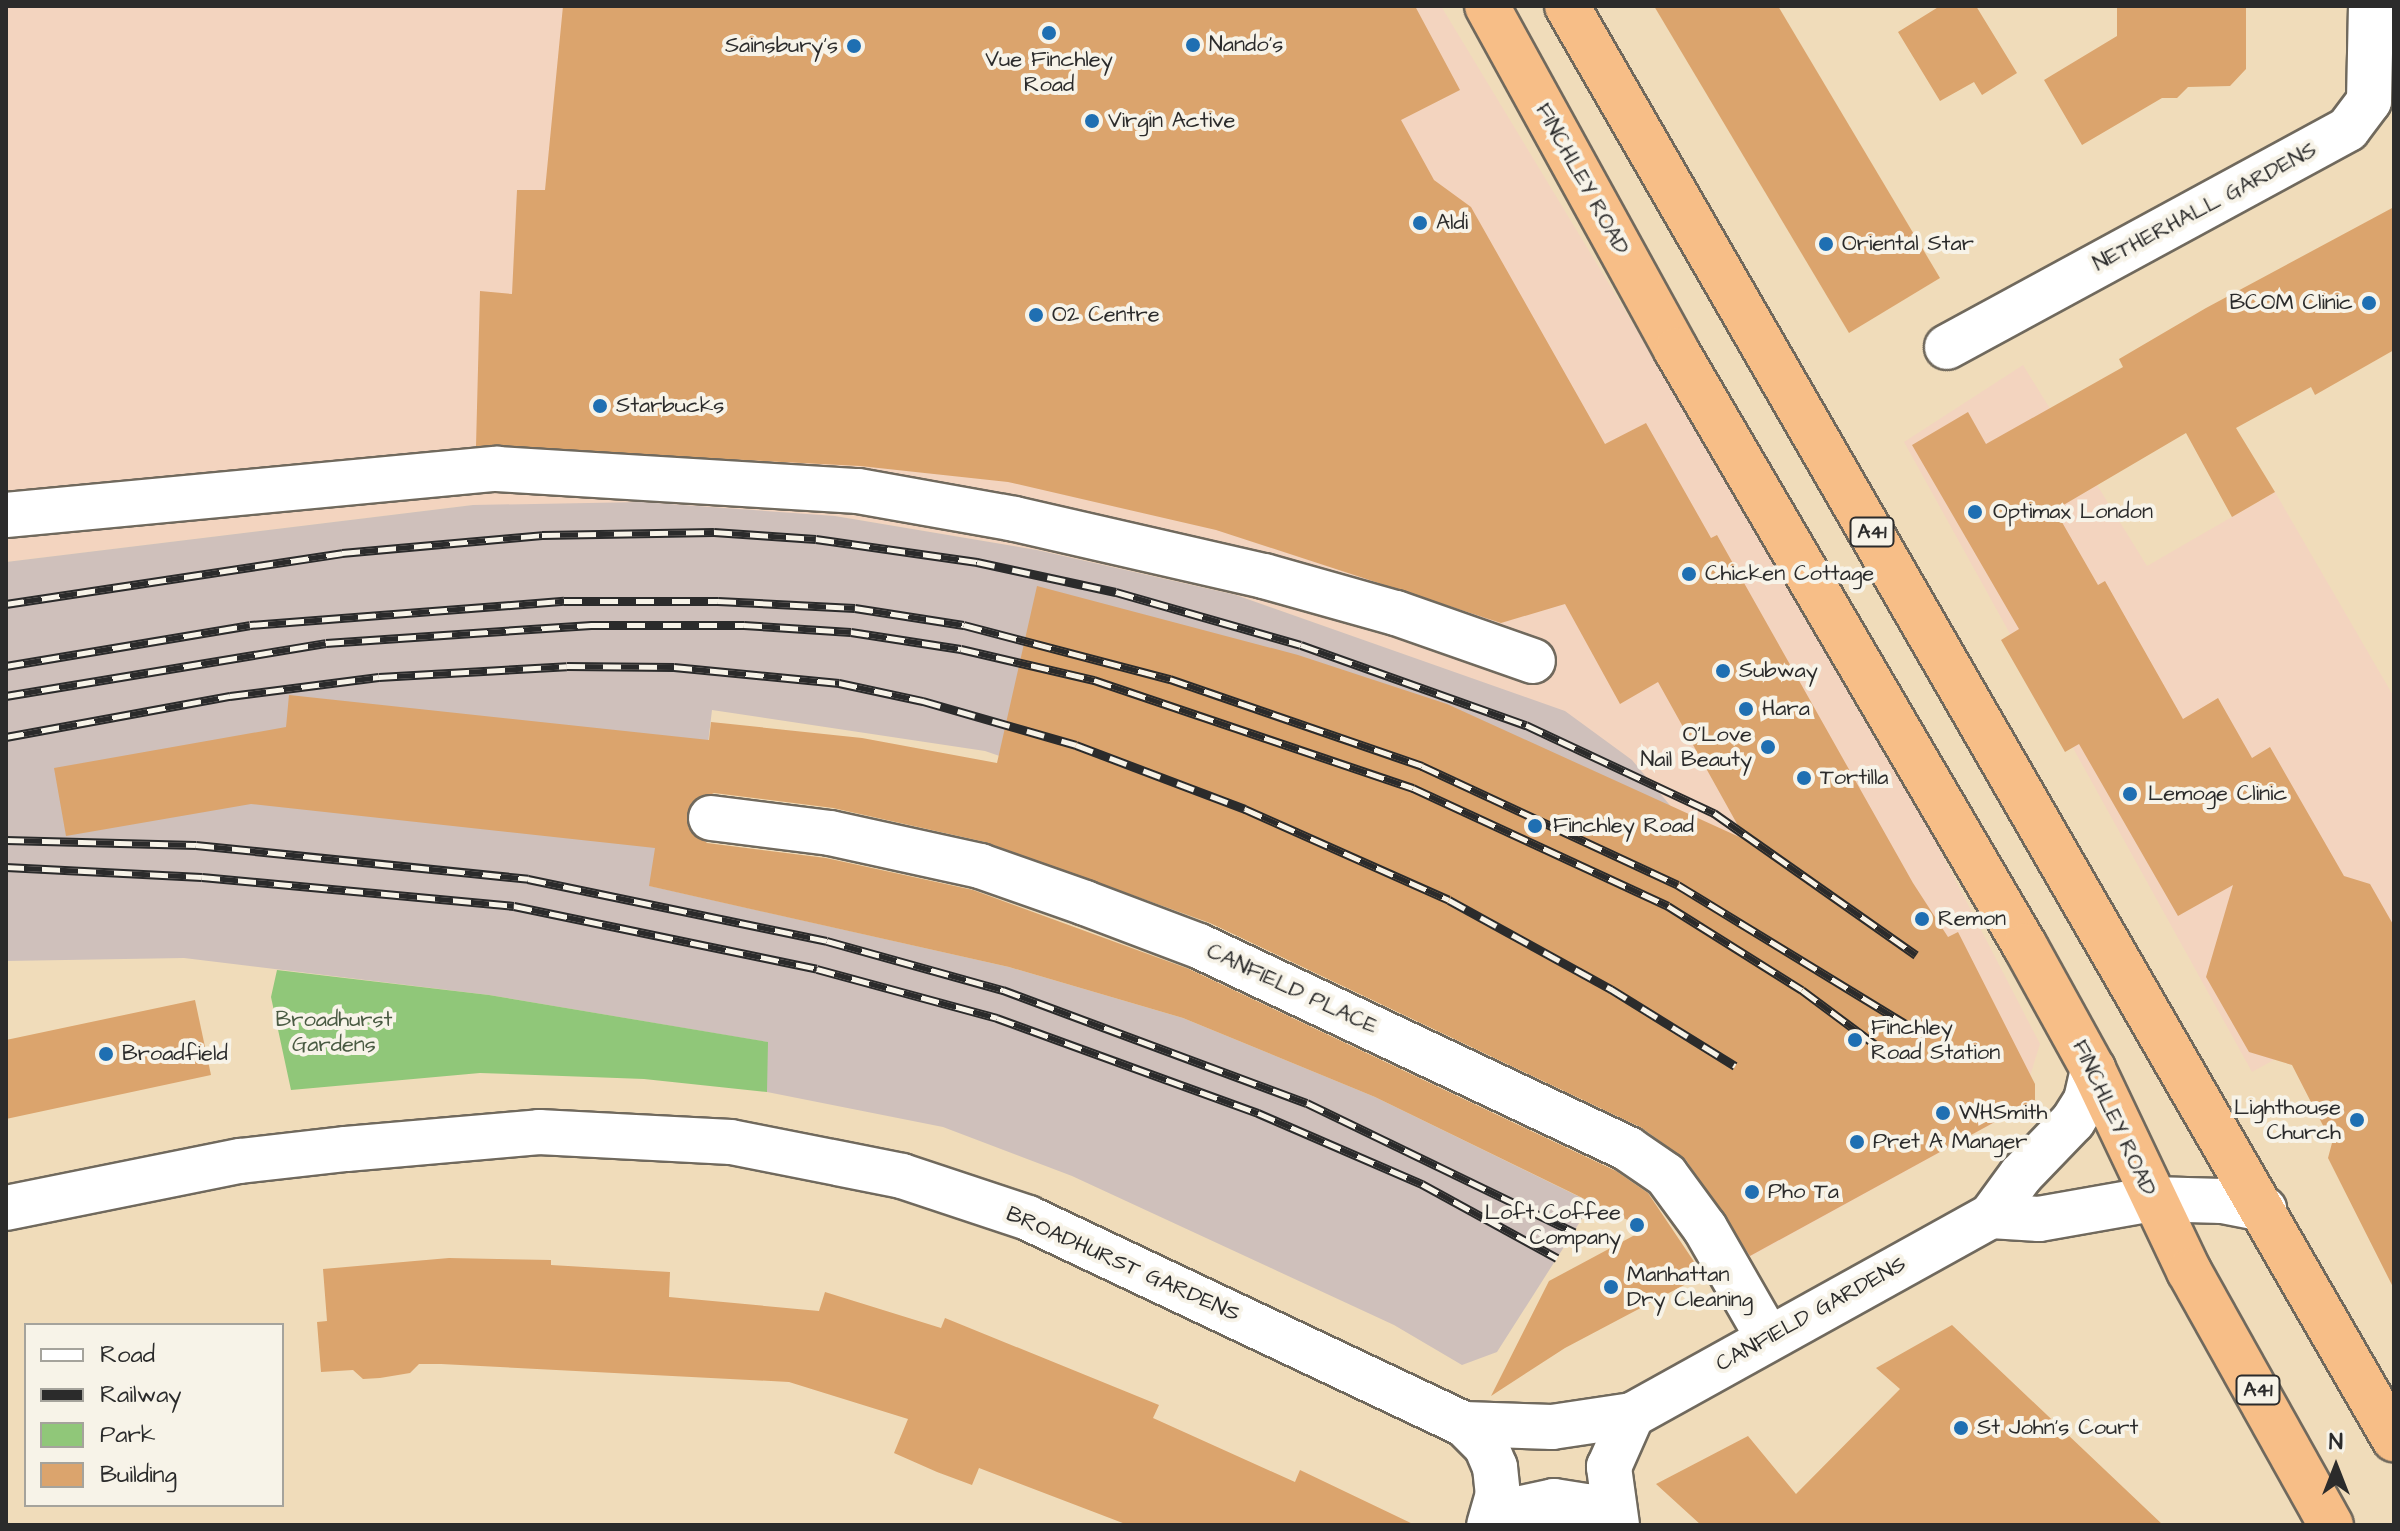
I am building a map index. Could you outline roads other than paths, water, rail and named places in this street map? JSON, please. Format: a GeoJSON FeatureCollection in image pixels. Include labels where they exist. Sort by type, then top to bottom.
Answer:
{"type":"FeatureCollection","features":[{"type":"Feature","properties":{"kind":"highway","name":"FINCHLEY ROAD"},"geometry":{"type":"LineString","coordinates":[[1487,6],[1676,350],[2093,1069],[2152,1199],[2331,1525]]}},
{"type":"Feature","properties":{"kind":"highway","name":"A41"},"geometry":{"type":"LineString","coordinates":[[1567,6],[2394,1439]]}},
{"type":"Feature","properties":{"kind":"street","name":"NETHERHALL GARDENS"},"geometry":{"type":"LineString","coordinates":[[1947,347],[2348,129],[2369,101],[2371,6]]}},
{"type":"Feature","properties":{"kind":"street"},"geometry":{"type":"LineString","coordinates":[[6,515],[497,469],[843,490],[1015,519],[1188,557],[1396,613],[1533,661]]}},
{"type":"Feature","properties":{"kind":"street","name":"CANFIELD PLACE"},"geometry":{"type":"LineString","coordinates":[[711,818],[830,833],[980,866],[1199,946],[1522,1097],[1628,1149],[1666,1175],[1705,1228],[1767,1336]]}},
{"type":"Feature","properties":{"kind":"street","name":"CANFIELD GARDENS"},"geometry":{"type":"LineString","coordinates":[[1552,1427],[1632,1415],[1767,1336],[1991,1216],[2021,1175],[2073,1121],[2086,1100],[2093,1069]]}},
{"type":"Feature","properties":{"kind":"street","name":"BROADHURST GARDENS"},"geometry":{"type":"LineString","coordinates":[[6,1208],[240,1161],[539,1132],[731,1142],[902,1176],[1028,1218],[1464,1424],[1486,1446],[1495,1467],[1498,1494],[1490,1525]]}},
{"type":"Feature","properties":{"kind":"street"},"geometry":{"type":"LineString","coordinates":[[1991,1216],[2039,1219],[2152,1199],[2222,1201],[2264,1209]]}},
{"type":"Feature","properties":{"kind":"street"},"geometry":{"type":"LineString","coordinates":[[1614,1525],[1609,1467],[1632,1415]]}},
{"type":"Feature","properties":{"kind":"street","name":"BROADHURST GARDENS"},"geometry":{"type":"LineString","coordinates":[[1464,1424],[1552,1427]]}},
{"type":"Feature","properties":{"kind":"street"},"geometry":{"type":"LineString","coordinates":[[1490,1525],[1517,1509],[1554,1501],[1586,1506],[1614,1525]]}},
{"type":"Feature","properties":{"kind":"railway"},"geometry":{"type":"LineString","coordinates":[[6,604],[342,553],[542,535],[714,532],[816,539],[977,562],[1116,592],[1301,645],[1526,725],[1714,813],[1916,955]]}},
{"type":"Feature","properties":{"kind":"railway"},"geometry":{"type":"LineString","coordinates":[[6,666],[250,625],[564,601],[718,601],[855,608],[964,625],[1170,679],[1422,766],[1678,885],[1916,1030]]}},
{"type":"Feature","properties":{"kind":"railway"},"geometry":{"type":"LineString","coordinates":[[6,696],[326,643],[591,625],[744,625],[851,632],[961,649],[1094,680],[1413,788],[1668,906],[1802,990],[1892,1057]]}},
{"type":"Feature","properties":{"kind":"railway"},"geometry":{"type":"LineString","coordinates":[[6,737],[230,696],[379,677],[567,666],[674,667],[839,683],[923,701],[1076,745],[1245,809],[1449,900],[1611,989],[1735,1066]]}},
{"type":"Feature","properties":{"kind":"railway"},"geometry":{"type":"LineString","coordinates":[[6,840],[196,845],[528,879],[827,941],[1003,990],[1307,1103],[1574,1232]]}},
{"type":"Feature","properties":{"kind":"railway"},"geometry":{"type":"LineString","coordinates":[[6,867],[202,877],[514,906],[817,969],[997,1018],[1258,1113],[1422,1184],[1557,1258]]}},
{"type":"Feature","properties":{"kind":"place","name":"Vue Finchley Road"},"geometry":{"type":"Point","coordinates":[1049,33]}},
{"type":"Feature","properties":{"kind":"place","name":"Nando's"},"geometry":{"type":"Point","coordinates":[1193,45]}},
{"type":"Feature","properties":{"kind":"place","name":"Sainsbury's"},"geometry":{"type":"Point","coordinates":[854,46]}},
{"type":"Feature","properties":{"kind":"place","name":"Virgin Active"},"geometry":{"type":"Point","coordinates":[1092,121]}},
{"type":"Feature","properties":{"kind":"place","name":"Aldi"},"geometry":{"type":"Point","coordinates":[1420,223]}},
{"type":"Feature","properties":{"kind":"place","name":"Oriental Star"},"geometry":{"type":"Point","coordinates":[1826,244]}},
{"type":"Feature","properties":{"kind":"place","name":"BCOM Clinic"},"geometry":{"type":"Point","coordinates":[2369,303]}},
{"type":"Feature","properties":{"kind":"place","name":"O2 Centre"},"geometry":{"type":"Point","coordinates":[1036,315]}},
{"type":"Feature","properties":{"kind":"place","name":"Starbucks"},"geometry":{"type":"Point","coordinates":[600,406]}},
{"type":"Feature","properties":{"kind":"place","name":"Optimax London"},"geometry":{"type":"Point","coordinates":[1975,512]}},
{"type":"Feature","properties":{"kind":"place","name":"Chicken Cottage"},"geometry":{"type":"Point","coordinates":[1689,574]}},
{"type":"Feature","properties":{"kind":"place","name":"Subway"},"geometry":{"type":"Point","coordinates":[1723,671]}},
{"type":"Feature","properties":{"kind":"place","name":"Hara"},"geometry":{"type":"Point","coordinates":[1746,709]}},
{"type":"Feature","properties":{"kind":"place","name":"O'Love Nail Beauty"},"geometry":{"type":"Point","coordinates":[1768,747]}},
{"type":"Feature","properties":{"kind":"place","name":"Tortilla"},"geometry":{"type":"Point","coordinates":[1804,778]}},
{"type":"Feature","properties":{"kind":"place","name":"Lemoge Clinic"},"geometry":{"type":"Point","coordinates":[2130,794]}},
{"type":"Feature","properties":{"kind":"place","name":"Finchley Road"},"geometry":{"type":"Point","coordinates":[1535,826]}},
{"type":"Feature","properties":{"kind":"place","name":"Remon"},"geometry":{"type":"Point","coordinates":[1922,919]}},
{"type":"Feature","properties":{"kind":"place","name":"Finchley Road Station"},"geometry":{"type":"Point","coordinates":[1855,1040]}},
{"type":"Feature","properties":{"kind":"place","name":"Broadfield"},"geometry":{"type":"Point","coordinates":[106,1054]}},
{"type":"Feature","properties":{"kind":"place","name":"WHSmith"},"geometry":{"type":"Point","coordinates":[1943,1113]}},
{"type":"Feature","properties":{"kind":"place","name":"Lighthouse Church"},"geometry":{"type":"Point","coordinates":[2357,1120]}},
{"type":"Feature","properties":{"kind":"place","name":"Pret A Manger"},"geometry":{"type":"Point","coordinates":[1857,1142]}},
{"type":"Feature","properties":{"kind":"place","name":"Pho Ta"},"geometry":{"type":"Point","coordinates":[1752,1192]}},
{"type":"Feature","properties":{"kind":"place","name":"Loft Coffee Company"},"geometry":{"type":"Point","coordinates":[1637,1225]}},
{"type":"Feature","properties":{"kind":"place","name":"Manhattan Dry Cleaning"},"geometry":{"type":"Point","coordinates":[1611,1287]}},
{"type":"Feature","properties":{"kind":"place","name":"St John's Court"},"geometry":{"type":"Point","coordinates":[1961,1428]}},
{"type":"Feature","properties":{"kind":"park label","name":"Broadhurst Gardens"},"geometry":{"type":"Point","coordinates":[334,1032]}}]}
